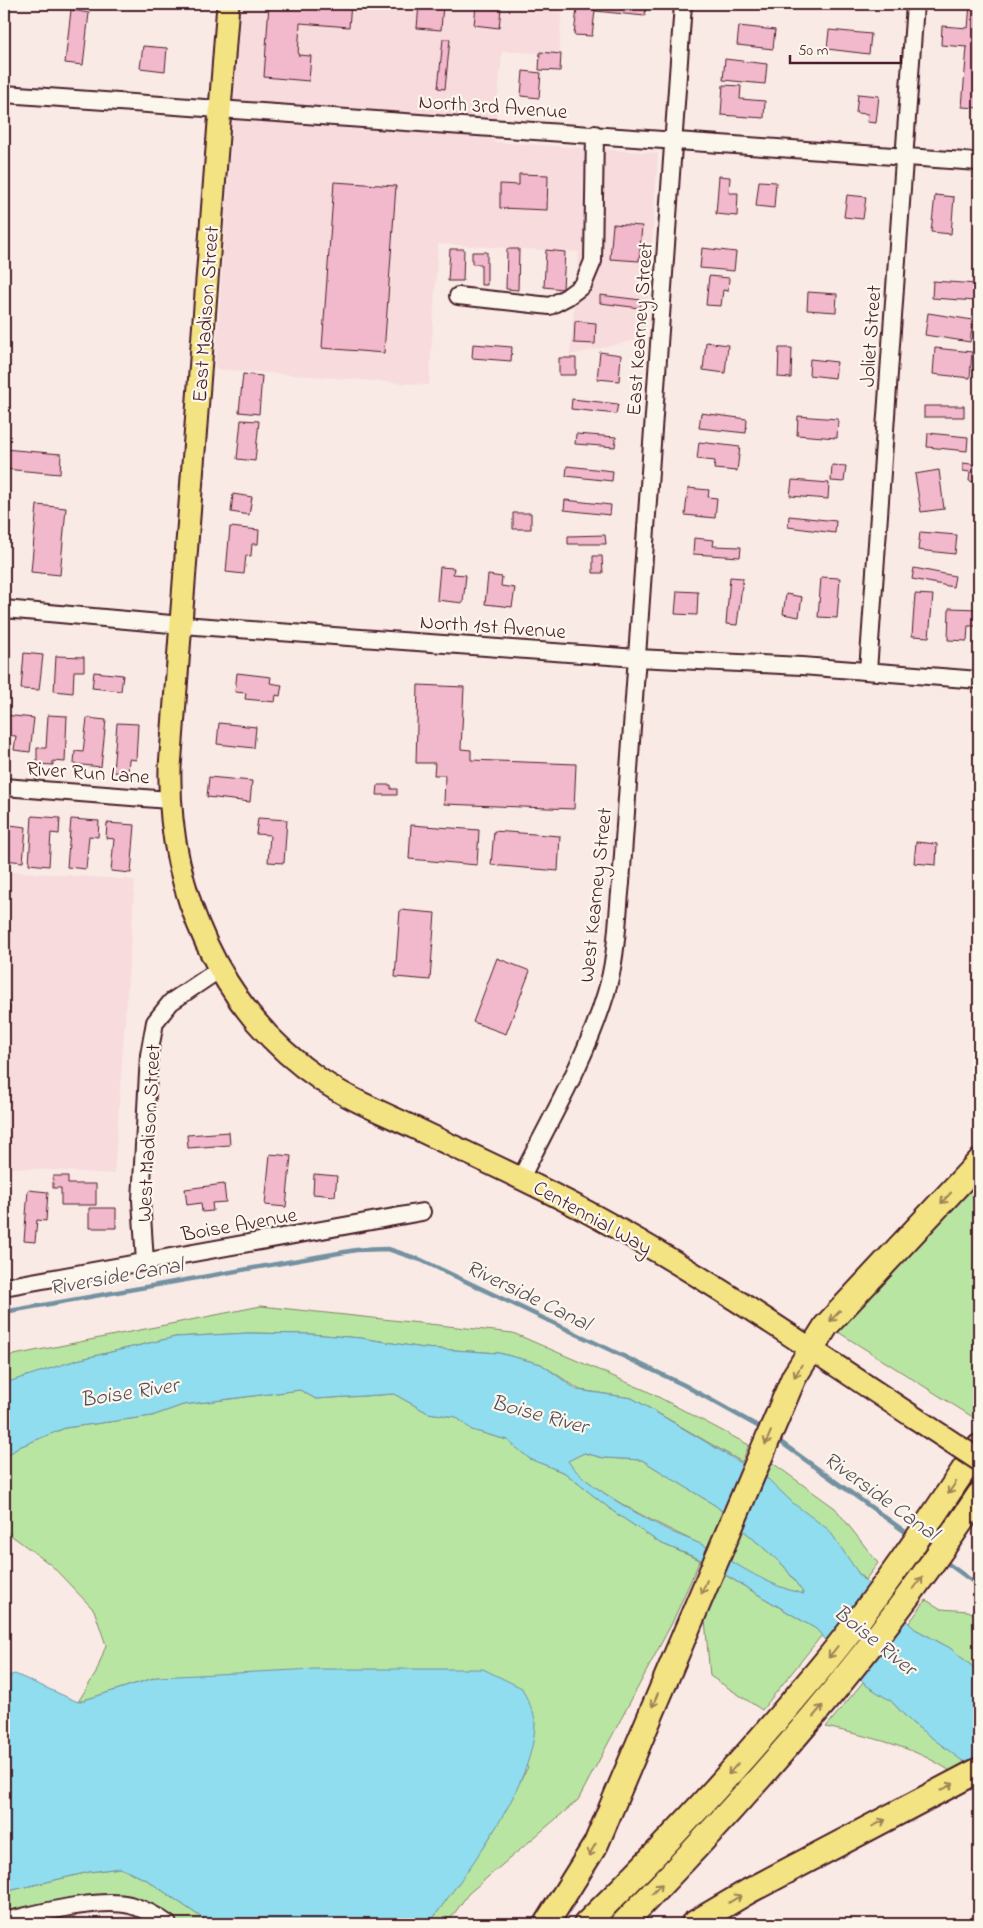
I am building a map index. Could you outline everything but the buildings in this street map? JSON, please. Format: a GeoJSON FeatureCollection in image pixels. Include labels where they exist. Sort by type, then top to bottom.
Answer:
{"type":"FeatureCollection","features":[{"type":"Feature","properties":{"kind":"highway"},"geometry":{"type":"LineString","coordinates":[[546,1924],[596,1844],[674,1655],[788,1394],[810,1349],[826,1326],[979,1162]]}},
{"type":"Feature","properties":{"kind":"highway"},"geometry":{"type":"LineString","coordinates":[[586,1924],[699,1808],[824,1663],[925,1528],[979,1447]]}},
{"type":"Feature","properties":{"kind":"highway"},"geometry":{"type":"LineString","coordinates":[[623,1924],[692,1853],[842,1684],[948,1543],[979,1495]]}},
{"type":"Feature","properties":{"kind":"highway"},"geometry":{"type":"LineString","coordinates":[[694,1924],[750,1890],[979,1770]]}},
{"type":"Feature","properties":{"kind":"main road","name":"East Madison Street"},"geometry":{"type":"LineString","coordinates":[[182,625],[228,4]]}},
{"type":"Feature","properties":{"kind":"main road"},"geometry":{"type":"LineString","coordinates":[[182,625],[169,800],[176,852],[186,893],[201,932],[220,969]]}},
{"type":"Feature","properties":{"kind":"main road","name":"Centennial Way"},"geometry":{"type":"LineString","coordinates":[[220,969],[249,1014],[282,1048],[321,1080],[362,1103],[521,1178],[673,1260],[979,1460]]}},
{"type":"Feature","properties":{"kind":"street","name":"East Kearney Street"},"geometry":{"type":"LineString","coordinates":[[637,658],[683,4]]}},
{"type":"Feature","properties":{"kind":"street","name":"Joliet Street"},"geometry":{"type":"LineString","coordinates":[[868,672],[915,4]]}},
{"type":"Feature","properties":{"kind":"street","name":"North 3rd Avenue"},"geometry":{"type":"LineString","coordinates":[[4,94],[674,139],[979,162]]}},
{"type":"Feature","properties":{"kind":"street"},"geometry":{"type":"LineString","coordinates":[[458,296],[550,306],[568,297],[583,284],[592,261],[595,134]]}},
{"type":"Feature","properties":{"kind":"street","name":"North 1st Avenue"},"geometry":{"type":"LineString","coordinates":[[4,609],[182,625],[637,658],[802,666],[979,680]]}},
{"type":"Feature","properties":{"kind":"street","name":"West Kearney Street"},"geometry":{"type":"LineString","coordinates":[[521,1178],[593,1030],[607,991],[614,954],[621,883],[637,658]]}},
{"type":"Feature","properties":{"kind":"street","name":"River Run Lane"},"geometry":{"type":"LineString","coordinates":[[4,787],[169,800]]}},
{"type":"Feature","properties":{"kind":"street","name":"West Madison Street"},"geometry":{"type":"LineString","coordinates":[[145,1262],[140,1200],[149,1055],[155,1022],[171,1002],[220,969]]}},
{"type":"Feature","properties":{"kind":"street","name":"Boise Avenue"},"geometry":{"type":"LineString","coordinates":[[4,1287],[422,1212]]}},
{"type":"Feature","properties":{"kind":"street"},"geometry":{"type":"LineString","coordinates":[[4,1921],[102,1904],[129,1905],[154,1914],[168,1924]]}},
{"type":"Feature","properties":{"kind":"shaded area"},"geometry":{"type":"Polygon","coordinates":[[[241,4],[562,4],[559,54],[502,51],[494,142],[658,153],[645,338],[570,355],[579,252],[438,244],[429,385],[215,369],[241,4]]]}},
{"type":"Feature","properties":{"kind":"shaded area"},"geometry":{"type":"Polygon","coordinates":[[[4,871],[135,880],[114,1174],[4,1167],[4,871]]]}},
{"type":"Feature","properties":{"kind":"green space"},"geometry":{"type":"Polygon","coordinates":[[[979,1182],[979,1421],[838,1332],[979,1182]]]}},
{"type":"Feature","properties":{"kind":"green space"},"geometry":{"type":"Polygon","coordinates":[[[261,1306],[513,1333],[647,1391],[749,1445],[742,1462],[632,1398],[580,1390],[541,1364],[499,1353],[424,1348],[361,1338],[311,1334],[249,1333],[175,1337],[77,1360],[4,1384],[4,1357],[261,1306]]]}},
{"type":"Feature","properties":{"kind":"green space"},"geometry":{"type":"Polygon","coordinates":[[[300,1390],[316,1399],[394,1394],[428,1413],[456,1417],[472,1430],[507,1440],[530,1459],[565,1473],[614,1512],[660,1543],[700,1560],[672,1623],[578,1800],[468,1894],[447,1924],[429,1924],[487,1842],[528,1767],[157,1677],[78,1702],[96,1673],[106,1645],[94,1610],[51,1565],[4,1530],[4,1458],[19,1447],[65,1428],[152,1416],[183,1405],[300,1390]]]}},
{"type":"Feature","properties":{"kind":"green space"},"geometry":{"type":"Polygon","coordinates":[[[584,1453],[604,1458],[642,1460],[716,1506],[784,1566],[805,1595],[755,1577],[711,1550],[611,1498],[578,1473],[567,1461],[584,1453]]]}},
{"type":"Feature","properties":{"kind":"green space"},"geometry":{"type":"Polygon","coordinates":[[[767,1459],[835,1508],[878,1563],[865,1580],[793,1503],[760,1473],[767,1459]]]}},
{"type":"Feature","properties":{"kind":"green space"},"geometry":{"type":"Polygon","coordinates":[[[720,1572],[816,1629],[822,1635],[762,1710],[710,1676],[704,1608],[720,1572]]]}},
{"type":"Feature","properties":{"kind":"green space"},"geometry":{"type":"Polygon","coordinates":[[[926,1600],[941,1609],[968,1611],[979,1617],[979,1672],[950,1648],[915,1629],[909,1623],[926,1600]]]}},
{"type":"Feature","properties":{"kind":"green space"},"geometry":{"type":"Polygon","coordinates":[[[863,1682],[891,1701],[911,1722],[966,1763],[950,1771],[936,1762],[891,1743],[826,1727],[863,1682]]]}},
{"type":"Feature","properties":{"kind":"green space"},"geometry":{"type":"Polygon","coordinates":[[[120,1868],[147,1880],[211,1924],[180,1924],[162,1912],[131,1897],[94,1896],[4,1912],[4,1892],[89,1872],[120,1868]]]}},
{"type":"Feature","properties":{"kind":"water","name":"Boise River"},"geometry":{"type":"Polygon","coordinates":[[[247,1333],[311,1334],[361,1338],[424,1348],[499,1353],[541,1364],[577,1390],[632,1398],[768,1479],[793,1503],[829,1530],[861,1577],[915,1629],[950,1648],[979,1672],[979,1770],[961,1760],[911,1722],[891,1701],[867,1686],[816,1629],[697,1558],[660,1543],[614,1512],[565,1473],[530,1459],[507,1440],[472,1430],[456,1417],[428,1413],[394,1394],[316,1399],[300,1390],[183,1405],[152,1416],[65,1428],[19,1447],[4,1458],[4,1384],[77,1360],[175,1337],[247,1333]],[[584,1453],[568,1461],[587,1481],[648,1520],[709,1548],[766,1581],[804,1594],[784,1566],[716,1506],[642,1460],[604,1458],[584,1453]]]}},
{"type":"Feature","properties":{"kind":"water"},"geometry":{"type":"Polygon","coordinates":[[[315,1669],[483,1669],[522,1688],[535,1720],[531,1749],[523,1775],[495,1829],[429,1924],[211,1924],[147,1880],[120,1868],[89,1872],[4,1892],[4,1677],[15,1674],[78,1702],[157,1677],[315,1669]]]}},
{"type":"Feature","properties":{"kind":"waterway","name":"Riverside Canal"},"geometry":{"type":"LineString","coordinates":[[4,1312],[356,1250],[388,1249],[421,1260],[684,1385],[763,1429]]}},
{"type":"Feature","properties":{"kind":"waterway","name":"Riverside Canal"},"geometry":{"type":"LineString","coordinates":[[775,1438],[911,1536]]}},
{"type":"Feature","properties":{"kind":"waterway","name":"Riverside Canal"},"geometry":{"type":"LineString","coordinates":[[943,1560],[979,1586]]}}]}
